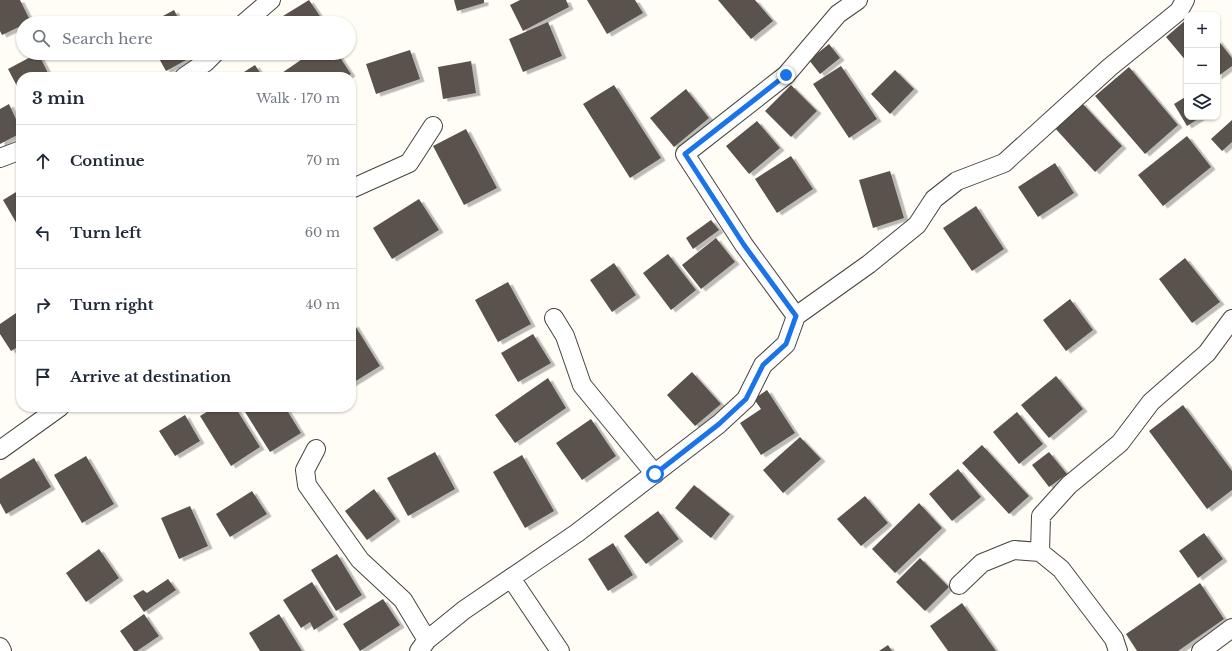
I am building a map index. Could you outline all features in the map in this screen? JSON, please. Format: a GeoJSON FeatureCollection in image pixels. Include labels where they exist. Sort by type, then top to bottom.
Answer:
{"type":"FeatureCollection","features":[{"type":"Feature","properties":{"kind":"street"},"geometry":{"type":"LineString","coordinates":[[252,16],[271,0]]}},
{"type":"Feature","properties":{"kind":"street"},"geometry":{"type":"LineString","coordinates":[[796,316],[744,245],[685,154],[786,75],[838,14],[858,0]]}},
{"type":"Feature","properties":{"kind":"street"},"geometry":{"type":"LineString","coordinates":[[316,449],[305,470],[307,485],[360,560],[403,600],[423,645],[464,610],[577,533],[719,424],[746,399],[763,365],[786,344],[796,316],[869,264],[917,225],[934,200],[957,181],[1004,163],[1110,67],[1179,11],[1185,0]]}},
{"type":"Feature","properties":{"kind":"street"},"geometry":{"type":"LineString","coordinates":[[191,72],[208,60]]}},
{"type":"Feature","properties":{"kind":"street"},"geometry":{"type":"LineString","coordinates":[[356,187],[409,163],[433,126]]}},
{"type":"Feature","properties":{"kind":"street"},"geometry":{"type":"LineString","coordinates":[[0,158],[16,152]]}},
{"type":"Feature","properties":{"kind":"street"},"geometry":{"type":"LineString","coordinates":[[554,318],[566,336],[582,385],[655,474]]}},
{"type":"Feature","properties":{"kind":"street"},"geometry":{"type":"LineString","coordinates":[[1040,552],[1042,516],[1069,485],[1120,443],[1151,402],[1207,353],[1232,320]]}},
{"type":"Feature","properties":{"kind":"street"},"geometry":{"type":"LineString","coordinates":[[0,450],[53,412]]}},
{"type":"Feature","properties":{"kind":"street"},"geometry":{"type":"LineString","coordinates":[[959,585],[982,563],[1014,550],[1040,552],[1061,569],[1114,639],[1118,651]]}},
{"type":"Feature","properties":{"kind":"street"},"geometry":{"type":"LineString","coordinates":[[511,578],[560,651]]}},
{"type":"Feature","properties":{"kind":"street"},"geometry":{"type":"LineString","coordinates":[[1201,651],[1232,628]]}},
{"type":"Feature","properties":{"kind":"street"},"geometry":{"type":"LineString","coordinates":[[0,647],[2,651]]}},
{"type":"Feature","properties":{"kind":"building"},"geometry":{"type":"Polygon","coordinates":[[[0,0],[20,0],[28,16],[16,16],[16,28],[2,35],[0,31],[0,0]]]}},
{"type":"Feature","properties":{"kind":"building"},"geometry":{"type":"Polygon","coordinates":[[[309,0],[320,16],[283,16],[309,0]]]}},
{"type":"Feature","properties":{"kind":"building"},"geometry":{"type":"Polygon","coordinates":[[[454,0],[484,0],[484,3],[457,11],[454,0]]]}},
{"type":"Feature","properties":{"kind":"building"},"geometry":{"type":"Polygon","coordinates":[[[520,0],[566,0],[569,7],[523,31],[510,5],[520,0]]]}},
{"type":"Feature","properties":{"kind":"building"},"geometry":{"type":"Polygon","coordinates":[[[587,0],[635,0],[643,13],[607,34],[587,0]]]}},
{"type":"Feature","properties":{"kind":"building"},"geometry":{"type":"Polygon","coordinates":[[[718,0],[755,0],[773,21],[751,39],[718,0]]]}},
{"type":"Feature","properties":{"kind":"building"},"geometry":{"type":"Polygon","coordinates":[[[174,10],[177,16],[163,16],[174,10]]]}},
{"type":"Feature","properties":{"kind":"building"},"geometry":{"type":"Polygon","coordinates":[[[548,22],[562,56],[523,72],[509,39],[548,22]]]}},
{"type":"Feature","properties":{"kind":"building"},"geometry":{"type":"Polygon","coordinates":[[[1184,22],[1184,58],[1166,37],[1184,22]]]}},
{"type":"Feature","properties":{"kind":"building"},"geometry":{"type":"Polygon","coordinates":[[[1220,43],[1232,58],[1232,66],[1220,75],[1220,43]]]}},
{"type":"Feature","properties":{"kind":"building"},"geometry":{"type":"Polygon","coordinates":[[[829,44],[840,58],[820,74],[809,60],[829,44]]]}},
{"type":"Feature","properties":{"kind":"building"},"geometry":{"type":"Polygon","coordinates":[[[410,50],[420,79],[376,94],[366,64],[410,50]]]}},
{"type":"Feature","properties":{"kind":"building"},"geometry":{"type":"Polygon","coordinates":[[[25,60],[42,60],[48,72],[16,72],[16,84],[8,69],[25,60]]]}},
{"type":"Feature","properties":{"kind":"building"},"geometry":{"type":"Polygon","coordinates":[[[160,60],[186,60],[166,71],[160,60]]]}},
{"type":"Feature","properties":{"kind":"building"},"geometry":{"type":"Polygon","coordinates":[[[301,60],[342,60],[350,72],[283,72],[301,60]]]}},
{"type":"Feature","properties":{"kind":"building"},"geometry":{"type":"Polygon","coordinates":[[[471,61],[476,93],[443,99],[438,67],[471,61]]]}},
{"type":"Feature","properties":{"kind":"building"},"geometry":{"type":"Polygon","coordinates":[[[255,65],[260,72],[244,72],[255,65]]]}},
{"type":"Feature","properties":{"kind":"building"},"geometry":{"type":"Polygon","coordinates":[[[841,66],[877,119],[849,138],[813,84],[841,66]]]}},
{"type":"Feature","properties":{"kind":"building"},"geometry":{"type":"Polygon","coordinates":[[[1129,67],[1178,125],[1145,154],[1095,96],[1129,67]]]}},
{"type":"Feature","properties":{"kind":"building"},"geometry":{"type":"Polygon","coordinates":[[[895,70],[914,89],[890,114],[871,94],[895,70]]]}},
{"type":"Feature","properties":{"kind":"building"},"geometry":{"type":"Polygon","coordinates":[[[614,85],[661,158],[630,178],[583,104],[614,85]]]}},
{"type":"Feature","properties":{"kind":"building"},"geometry":{"type":"Polygon","coordinates":[[[791,85],[817,111],[791,137],[765,111],[791,85]]]}},
{"type":"Feature","properties":{"kind":"building"},"geometry":{"type":"Polygon","coordinates":[[[686,89],[709,118],[674,147],[650,118],[686,89]]]}},
{"type":"Feature","properties":{"kind":"building"},"geometry":{"type":"Polygon","coordinates":[[[1184,98],[1184,120],[1196,120],[1187,126],[1174,104],[1184,98]]]}},
{"type":"Feature","properties":{"kind":"building"},"geometry":{"type":"Polygon","coordinates":[[[1081,102],[1122,146],[1095,172],[1054,127],[1081,102]]]}},
{"type":"Feature","properties":{"kind":"building"},"geometry":{"type":"Polygon","coordinates":[[[9,104],[16,119],[16,136],[0,144],[0,109],[9,104]]]}},
{"type":"Feature","properties":{"kind":"building"},"geometry":{"type":"Polygon","coordinates":[[[1232,120],[1232,142],[1222,151],[1211,139],[1232,120]]]}},
{"type":"Feature","properties":{"kind":"building"},"geometry":{"type":"Polygon","coordinates":[[[757,121],[780,148],[749,174],[726,146],[757,121]]]}},
{"type":"Feature","properties":{"kind":"building"},"geometry":{"type":"Polygon","coordinates":[[[466,129],[497,188],[464,205],[433,146],[466,129]]]}},
{"type":"Feature","properties":{"kind":"building"},"geometry":{"type":"Polygon","coordinates":[[[1187,136],[1211,167],[1163,206],[1138,175],[1187,136]]]}},
{"type":"Feature","properties":{"kind":"building"},"geometry":{"type":"Polygon","coordinates":[[[791,156],[813,189],[777,213],[755,179],[791,156]]]}},
{"type":"Feature","properties":{"kind":"building"},"geometry":{"type":"Polygon","coordinates":[[[1055,163],[1074,193],[1038,217],[1018,187],[1055,163]]]}},
{"type":"Feature","properties":{"kind":"building"},"geometry":{"type":"Polygon","coordinates":[[[890,171],[904,218],[873,228],[859,180],[890,171]]]}},
{"type":"Feature","properties":{"kind":"building"},"geometry":{"type":"Polygon","coordinates":[[[16,192],[16,222],[3,200],[16,192]]]}},
{"type":"Feature","properties":{"kind":"building"},"geometry":{"type":"Polygon","coordinates":[[[419,199],[439,230],[392,259],[373,228],[419,199]]]}},
{"type":"Feature","properties":{"kind":"building"},"geometry":{"type":"Polygon","coordinates":[[[976,206],[1004,249],[972,271],[943,228],[976,206]]]}},
{"type":"Feature","properties":{"kind":"building"},"geometry":{"type":"Polygon","coordinates":[[[711,220],[719,230],[693,249],[686,238],[711,220]]]}},
{"type":"Feature","properties":{"kind":"building"},"geometry":{"type":"Polygon","coordinates":[[[716,238],[735,262],[701,289],[682,265],[716,238]]]}},
{"type":"Feature","properties":{"kind":"building"},"geometry":{"type":"Polygon","coordinates":[[[668,254],[696,290],[671,310],[643,273],[668,254]]]}},
{"type":"Feature","properties":{"kind":"building"},"geometry":{"type":"Polygon","coordinates":[[[1185,258],[1220,302],[1192,323],[1159,279],[1185,258]]]}},
{"type":"Feature","properties":{"kind":"building"},"geometry":{"type":"Polygon","coordinates":[[[614,263],[636,295],[612,312],[590,280],[614,263]]]}},
{"type":"Feature","properties":{"kind":"building"},"geometry":{"type":"Polygon","coordinates":[[[508,282],[531,324],[498,342],[475,300],[508,282]]]}},
{"type":"Feature","properties":{"kind":"building"},"geometry":{"type":"Polygon","coordinates":[[[1070,299],[1093,330],[1066,351],[1043,320],[1070,299]]]}},
{"type":"Feature","properties":{"kind":"building"},"geometry":{"type":"Polygon","coordinates":[[[16,313],[16,348],[11,351],[0,334],[0,324],[16,313]]]}},
{"type":"Feature","properties":{"kind":"building"},"geometry":{"type":"Polygon","coordinates":[[[356,327],[380,366],[356,381],[356,327]]]}},
{"type":"Feature","properties":{"kind":"building"},"geometry":{"type":"Polygon","coordinates":[[[533,334],[551,363],[518,382],[501,353],[533,334]]]}},
{"type":"Feature","properties":{"kind":"building"},"geometry":{"type":"Polygon","coordinates":[[[692,372],[721,404],[695,426],[667,395],[692,372]]]}},
{"type":"Feature","properties":{"kind":"building"},"geometry":{"type":"Polygon","coordinates":[[[1056,376],[1083,409],[1049,438],[1021,405],[1056,376]]]}},
{"type":"Feature","properties":{"kind":"building"},"geometry":{"type":"Polygon","coordinates":[[[548,378],[566,408],[515,443],[495,415],[548,378]]]}},
{"type":"Feature","properties":{"kind":"building"},"geometry":{"type":"Polygon","coordinates":[[[767,390],[795,433],[761,455],[740,423],[761,409],[754,399],[767,390]]]}},
{"type":"Feature","properties":{"kind":"building"},"geometry":{"type":"Polygon","coordinates":[[[1183,405],[1232,471],[1232,490],[1207,509],[1149,431],[1183,405]]]}},
{"type":"Feature","properties":{"kind":"building"},"geometry":{"type":"Polygon","coordinates":[[[207,412],[238,412],[260,447],[231,466],[200,416],[207,412]]]}},
{"type":"Feature","properties":{"kind":"building"},"geometry":{"type":"Polygon","coordinates":[[[245,412],[288,412],[301,433],[270,452],[245,412]]]}},
{"type":"Feature","properties":{"kind":"building"},"geometry":{"type":"Polygon","coordinates":[[[1017,412],[1043,444],[1019,464],[993,432],[1017,412]]]}},
{"type":"Feature","properties":{"kind":"building"},"geometry":{"type":"Polygon","coordinates":[[[185,415],[200,441],[175,456],[159,431],[185,415]]]}},
{"type":"Feature","properties":{"kind":"building"},"geometry":{"type":"Polygon","coordinates":[[[591,419],[616,456],[582,480],[556,443],[591,419]]]}},
{"type":"Feature","properties":{"kind":"building"},"geometry":{"type":"Polygon","coordinates":[[[800,437],[821,459],[783,493],[763,470],[800,437]]]}},
{"type":"Feature","properties":{"kind":"building"},"geometry":{"type":"Polygon","coordinates":[[[982,445],[1029,496],[1009,514],[962,463],[982,445]]]}},
{"type":"Feature","properties":{"kind":"building"},"geometry":{"type":"Polygon","coordinates":[[[435,452],[455,489],[408,516],[387,478],[435,452]]]}},
{"type":"Feature","properties":{"kind":"building"},"geometry":{"type":"Polygon","coordinates":[[[1049,452],[1067,474],[1049,487],[1032,465],[1049,452]]]}},
{"type":"Feature","properties":{"kind":"building"},"geometry":{"type":"Polygon","coordinates":[[[522,455],[554,511],[525,528],[493,472],[522,455]]]}},
{"type":"Feature","properties":{"kind":"building"},"geometry":{"type":"Polygon","coordinates":[[[86,456],[114,504],[82,523],[54,475],[86,456]]]}},
{"type":"Feature","properties":{"kind":"building"},"geometry":{"type":"Polygon","coordinates":[[[34,458],[51,487],[6,514],[0,503],[0,479],[34,458]]]}},
{"type":"Feature","properties":{"kind":"building"},"geometry":{"type":"Polygon","coordinates":[[[958,469],[981,497],[952,521],[929,494],[958,469]]]}},
{"type":"Feature","properties":{"kind":"building"},"geometry":{"type":"Polygon","coordinates":[[[694,485],[730,514],[711,538],[675,508],[694,485]]]}},
{"type":"Feature","properties":{"kind":"building"},"geometry":{"type":"Polygon","coordinates":[[[374,489],[396,519],[367,540],[345,511],[374,489]]]}},
{"type":"Feature","properties":{"kind":"building"},"geometry":{"type":"Polygon","coordinates":[[[252,491],[267,514],[230,537],[216,514],[252,491]]]}},
{"type":"Feature","properties":{"kind":"building"},"geometry":{"type":"Polygon","coordinates":[[[865,496],[888,523],[861,546],[837,519],[865,496]]]}},
{"type":"Feature","properties":{"kind":"building"},"geometry":{"type":"Polygon","coordinates":[[[919,503],[942,528],[895,573],[872,549],[919,503]]]}},
{"type":"Feature","properties":{"kind":"building"},"geometry":{"type":"Polygon","coordinates":[[[190,506],[208,546],[179,559],[161,518],[190,506]]]}},
{"type":"Feature","properties":{"kind":"building"},"geometry":{"type":"Polygon","coordinates":[[[658,511],[679,539],[646,564],[624,536],[658,511]]]}},
{"type":"Feature","properties":{"kind":"building"},"geometry":{"type":"Polygon","coordinates":[[[1204,533],[1223,559],[1198,578],[1179,551],[1204,533]]]}},
{"type":"Feature","properties":{"kind":"building"},"geometry":{"type":"Polygon","coordinates":[[[613,543],[633,575],[608,591],[588,559],[613,543]]]}},
{"type":"Feature","properties":{"kind":"building"},"geometry":{"type":"Polygon","coordinates":[[[99,549],[119,578],[86,602],[66,573],[99,549]]]}},
{"type":"Feature","properties":{"kind":"building"},"geometry":{"type":"Polygon","coordinates":[[[337,554],[362,595],[336,611],[311,570],[337,554]]]}},
{"type":"Feature","properties":{"kind":"building"},"geometry":{"type":"Polygon","coordinates":[[[920,558],[949,587],[925,611],[896,582],[920,558]]]}},
{"type":"Feature","properties":{"kind":"building"},"geometry":{"type":"Polygon","coordinates":[[[168,579],[176,590],[144,612],[133,596],[143,590],[147,593],[168,579]]]}},
{"type":"Feature","properties":{"kind":"building"},"geometry":{"type":"Polygon","coordinates":[[[312,582],[334,617],[314,630],[310,622],[301,628],[283,600],[312,582]]]}},
{"type":"Feature","properties":{"kind":"building"},"geometry":{"type":"Polygon","coordinates":[[[1200,583],[1224,619],[1178,651],[1137,651],[1126,634],[1200,583]]]}},
{"type":"Feature","properties":{"kind":"building"},"geometry":{"type":"Polygon","coordinates":[[[383,599],[400,625],[360,651],[343,624],[383,599]]]}},
{"type":"Feature","properties":{"kind":"building"},"geometry":{"type":"Polygon","coordinates":[[[962,603],[996,651],[948,651],[930,626],[962,603]]]}},
{"type":"Feature","properties":{"kind":"building"},"geometry":{"type":"Polygon","coordinates":[[[144,614],[159,636],[137,651],[134,651],[120,631],[144,614]]]}},
{"type":"Feature","properties":{"kind":"building"},"geometry":{"type":"Polygon","coordinates":[[[279,614],[302,651],[260,651],[249,633],[279,614]]]}},
{"type":"Feature","properties":{"kind":"building"},"geometry":{"type":"Polygon","coordinates":[[[888,645],[892,651],[879,651],[888,645]]]}},
{"type":"Feature","properties":{"kind":"route"},"geometry":{"type":"LineString","coordinates":[[655,474],[719,424],[746,399],[763,365],[786,344],[796,316],[744,245],[685,154],[786,75]]}}]}
